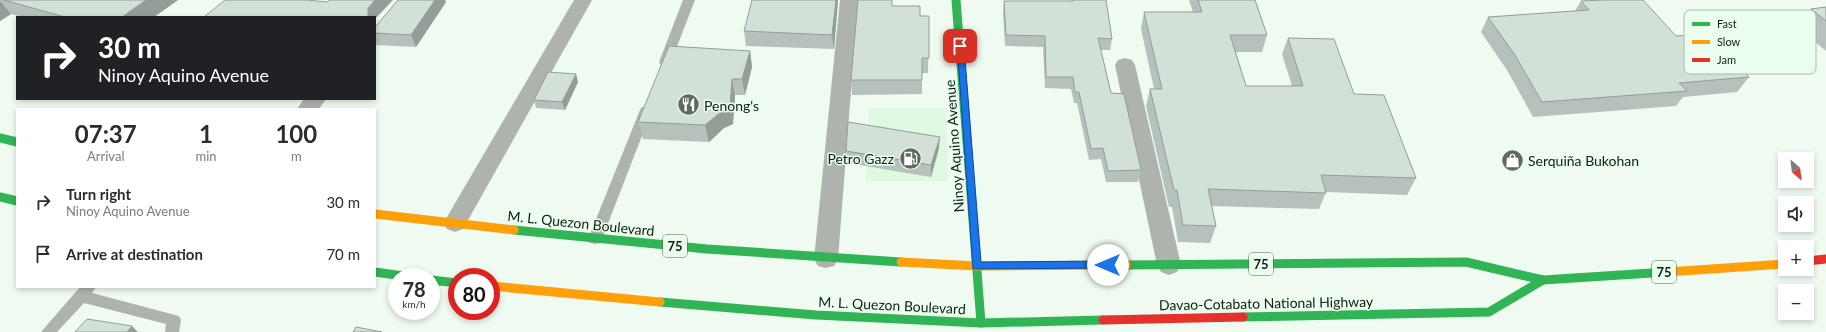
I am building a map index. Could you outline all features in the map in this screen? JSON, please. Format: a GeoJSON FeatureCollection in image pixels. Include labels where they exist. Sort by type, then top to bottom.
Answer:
{"type":"FeatureCollection","features":[{"type":"Feature","properties":{"kind":"main road","name":"Ninoy Aquino Avenue"},"geometry":{"type":"LineString","coordinates":[[956,0],[981,323]]}},
{"type":"Feature","properties":{"kind":"main road"},"geometry":{"type":"LineString","coordinates":[[0,138],[16,142]]}},
{"type":"Feature","properties":{"kind":"main road"},"geometry":{"type":"LineString","coordinates":[[0,197],[16,201]]}},
{"type":"Feature","properties":{"kind":"main road","name":"M. L. Quezon Boulevard"},"geometry":{"type":"LineString","coordinates":[[376,214],[595,239],[826,259],[977,266]]}},
{"type":"Feature","properties":{"kind":"main road"},"geometry":{"type":"LineString","coordinates":[[1814,260],[1826,259]]}},
{"type":"Feature","properties":{"kind":"main road","name":"Davao-Cotabato National Highway"},"geometry":{"type":"LineString","coordinates":[[977,266],[1466,262],[1543,280],[1778,264]]}},
{"type":"Feature","properties":{"kind":"main road"},"geometry":{"type":"LineString","coordinates":[[376,272],[388,274]]}},
{"type":"Feature","properties":{"kind":"main road","name":"Davao-Cotabato National Highway"},"geometry":{"type":"LineString","coordinates":[[981,323],[1489,312],[1543,280]]}},
{"type":"Feature","properties":{"kind":"main road","name":"M. L. Quezon Boulevard"},"geometry":{"type":"LineString","coordinates":[[500,287],[572,295],[816,315],[981,323]]}},
{"type":"Feature","properties":{"kind":"street"},"geometry":{"type":"LineString","coordinates":[[455,224],[583,0]]}},
{"type":"Feature","properties":{"kind":"street"},"geometry":{"type":"LineString","coordinates":[[826,259],[849,0]]}},
{"type":"Feature","properties":{"kind":"street"},"geometry":{"type":"LineString","coordinates":[[1125,64],[1169,265]]}},
{"type":"Feature","properties":{"kind":"street"},"geometry":{"type":"LineString","coordinates":[[308,108],[315,100]]}},
{"type":"Feature","properties":{"kind":"lane"},"geometry":{"type":"LineString","coordinates":[[660,72],[689,0]]}},
{"type":"Feature","properties":{"kind":"lane"},"geometry":{"type":"LineString","coordinates":[[595,239],[649,101]]}},
{"type":"Feature","properties":{"kind":"lane"},"geometry":{"type":"LineString","coordinates":[[48,332],[85,291],[174,320],[172,332]]}},
{"type":"Feature","properties":{"kind":"shaded area"},"geometry":{"type":"Polygon","coordinates":[[[869,108],[946,108],[948,181],[866,181],[869,108]]]}},
{"type":"Feature","properties":{"kind":"building"},"geometry":{"type":"Polygon","coordinates":[[[4,0],[146,0],[123,16],[61,16],[4,0]]]}},
{"type":"Feature","properties":{"kind":"building"},"geometry":{"type":"Polygon","coordinates":[[[225,0],[307,0],[327,2],[329,0],[375,0],[368,8],[368,16],[205,16],[225,0]]]}},
{"type":"Feature","properties":{"kind":"building"},"geometry":{"type":"Polygon","coordinates":[[[398,0],[435,0],[411,35],[376,33],[376,26],[398,0]]]}},
{"type":"Feature","properties":{"kind":"building"},"geometry":{"type":"Polygon","coordinates":[[[752,0],[836,0],[832,35],[744,31],[752,0]]]}},
{"type":"Feature","properties":{"kind":"building"},"geometry":{"type":"Polygon","coordinates":[[[858,0],[892,0],[892,6],[920,6],[920,16],[929,16],[929,58],[922,58],[922,80],[851,80],[858,0]]]}},
{"type":"Feature","properties":{"kind":"building"},"geometry":{"type":"Polygon","coordinates":[[[1106,0],[1112,39],[1098,38],[1111,93],[1124,94],[1141,170],[1108,171],[1103,148],[1091,149],[1079,92],[1075,92],[1073,77],[1046,77],[1045,36],[1006,35],[1004,1],[1106,0]]]}},
{"type":"Feature","properties":{"kind":"building"},"geometry":{"type":"Polygon","coordinates":[[[1198,0],[1255,0],[1267,35],[1230,35],[1246,86],[1303,86],[1288,38],[1334,39],[1354,94],[1384,95],[1416,178],[1321,175],[1326,193],[1208,189],[1216,226],[1183,225],[1177,190],[1174,190],[1150,89],[1162,89],[1144,12],[1202,12],[1198,0]]]}},
{"type":"Feature","properties":{"kind":"building"},"geometry":{"type":"Polygon","coordinates":[[[1643,0],[1676,36],[1684,35],[1684,74],[1746,74],[1749,77],[1679,83],[1687,91],[1542,102],[1515,55],[1488,17],[1589,10],[1581,1],[1643,0]]]}},
{"type":"Feature","properties":{"kind":"building"},"geometry":{"type":"Polygon","coordinates":[[[1826,7],[1826,21],[1816,13],[1816,10],[1811,9],[1826,7]]]}},
{"type":"Feature","properties":{"kind":"building"},"geometry":{"type":"Polygon","coordinates":[[[669,46],[750,51],[742,79],[732,79],[730,108],[721,112],[705,125],[638,122],[669,46]]]}},
{"type":"Feature","properties":{"kind":"building"},"geometry":{"type":"Polygon","coordinates":[[[548,72],[576,74],[562,102],[534,100],[548,72]]]}},
{"type":"Feature","properties":{"kind":"building"},"geometry":{"type":"Polygon","coordinates":[[[848,122],[940,137],[931,165],[846,151],[848,122]]]}},
{"type":"Feature","properties":{"kind":"building"},"geometry":{"type":"Polygon","coordinates":[[[87,319],[132,326],[127,332],[75,332],[87,319]]]}},
{"type":"Feature","properties":{"kind":"building"},"geometry":{"type":"Polygon","coordinates":[[[356,327],[382,332],[353,332],[356,327]]]}},
{"type":"Feature","properties":{"kind":"traffic: fast"},"geometry":{"type":"LineString","coordinates":[[956,0],[981,323]]}},
{"type":"Feature","properties":{"kind":"traffic: fast"},"geometry":{"type":"LineString","coordinates":[[0,138],[16,142]]}},
{"type":"Feature","properties":{"kind":"traffic: fast"},"geometry":{"type":"LineString","coordinates":[[0,197],[16,201]]}},
{"type":"Feature","properties":{"kind":"traffic: fast"},"geometry":{"type":"LineString","coordinates":[[514,230],[707,249],[901,262]]}},
{"type":"Feature","properties":{"kind":"traffic: fast"},"geometry":{"type":"LineString","coordinates":[[1127,265],[1466,262],[1543,280],[1667,272]]}},
{"type":"Feature","properties":{"kind":"traffic: fast"},"geometry":{"type":"LineString","coordinates":[[376,272],[388,274]]}},
{"type":"Feature","properties":{"kind":"traffic: fast"},"geometry":{"type":"LineString","coordinates":[[1243,317],[1489,312],[1543,280]]}},
{"type":"Feature","properties":{"kind":"traffic: fast"},"geometry":{"type":"LineString","coordinates":[[440,281],[448,282]]}},
{"type":"Feature","properties":{"kind":"traffic: fast"},"geometry":{"type":"LineString","coordinates":[[660,302],[816,315],[981,323],[1103,320]]}},
{"type":"Feature","properties":{"kind":"traffic: slow"},"geometry":{"type":"LineString","coordinates":[[376,214],[514,230]]}},
{"type":"Feature","properties":{"kind":"traffic: slow"},"geometry":{"type":"LineString","coordinates":[[901,262],[977,266],[1127,265]]}},
{"type":"Feature","properties":{"kind":"traffic: slow"},"geometry":{"type":"LineString","coordinates":[[1667,272],[1778,264]]}},
{"type":"Feature","properties":{"kind":"traffic: slow"},"geometry":{"type":"LineString","coordinates":[[500,287],[660,302]]}},
{"type":"Feature","properties":{"kind":"traffic: jam"},"geometry":{"type":"LineString","coordinates":[[1814,260],[1826,259]]}},
{"type":"Feature","properties":{"kind":"traffic: jam"},"geometry":{"type":"LineString","coordinates":[[1103,320],[1243,317]]}},
{"type":"Feature","properties":{"kind":"place","name":"Penong's"},"geometry":{"type":"Point","coordinates":[689,105]}},
{"type":"Feature","properties":{"kind":"place","name":"Petro Gazz"},"geometry":{"type":"Point","coordinates":[910,158]}},
{"type":"Feature","properties":{"kind":"place","name":"Serquiña Bukohan"},"geometry":{"type":"Point","coordinates":[1512,160]}},
{"type":"Feature","properties":{"kind":"route"},"geometry":{"type":"LineString","coordinates":[[960,46],[977,266],[1108,265]]}}]}
